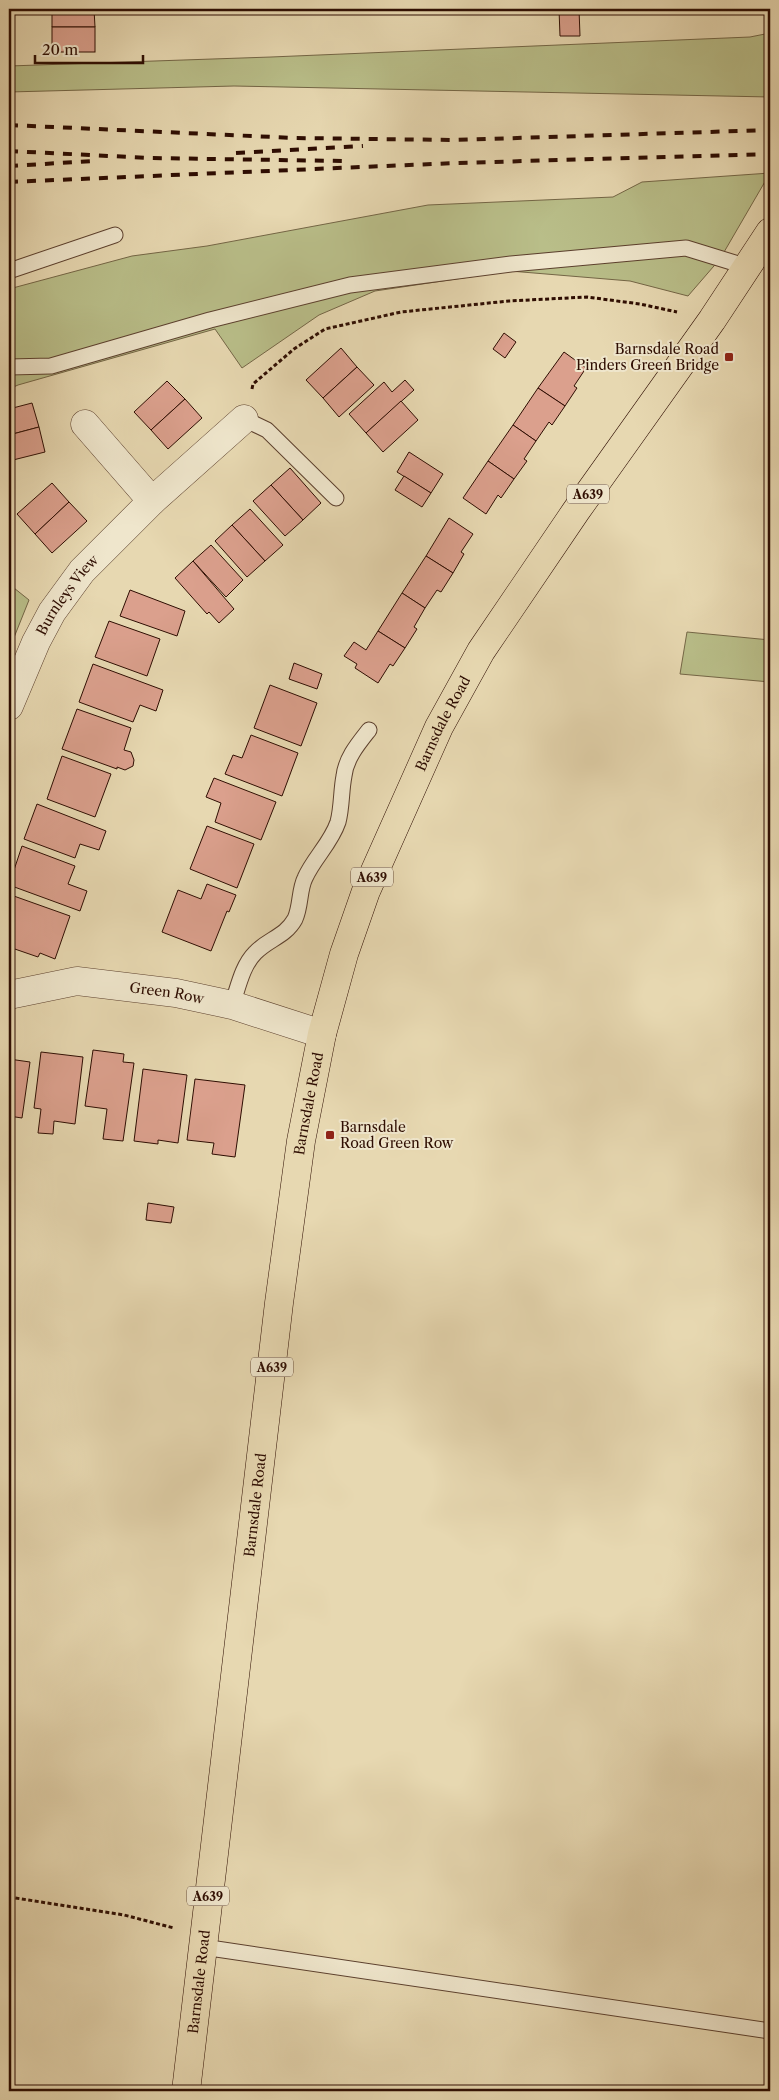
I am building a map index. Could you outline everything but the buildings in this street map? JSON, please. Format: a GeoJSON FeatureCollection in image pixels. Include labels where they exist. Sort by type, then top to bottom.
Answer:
{"type":"FeatureCollection","features":[{"type":"Feature","properties":{"kind":"main road","name":"Barnsdale Road"},"geometry":{"type":"LineString","coordinates":[[186,2091],[279,1303],[301,1141],[322,1034],[344,954],[366,891],[439,727],[481,652],[576,511],[712,320],[770,232]]}},
{"type":"Feature","properties":{"kind":"street","name":"Burnleys View"},"geometry":{"type":"LineString","coordinates":[[9,706],[52,612],[82,571],[152,502],[244,419]]}},
{"type":"Feature","properties":{"kind":"street"},"geometry":{"type":"LineString","coordinates":[[85,424],[152,502]]}},
{"type":"Feature","properties":{"kind":"street","name":"Green Row"},"geometry":{"type":"LineString","coordinates":[[9,995],[77,980],[176,993],[232,1005],[322,1034]]}},
{"type":"Feature","properties":{"kind":"lane"},"geometry":{"type":"LineString","coordinates":[[9,272],[115,236]]}},
{"type":"Feature","properties":{"kind":"lane"},"geometry":{"type":"LineString","coordinates":[[9,367],[51,366],[210,320],[350,285],[511,264],[686,248],[748,267]]}},
{"type":"Feature","properties":{"kind":"lane"},"geometry":{"type":"LineString","coordinates":[[244,419],[267,430],[336,498]]}},
{"type":"Feature","properties":{"kind":"lane"},"geometry":{"type":"LineString","coordinates":[[232,1005],[246,965],[263,945],[275,940],[288,930],[296,916],[304,879],[315,860],[329,842],[338,822],[344,774],[353,750],[369,730]]}},
{"type":"Feature","properties":{"kind":"lane"},"geometry":{"type":"LineString","coordinates":[[203,1941],[770,2030]]}},
{"type":"Feature","properties":{"kind":"path"},"geometry":{"type":"LineString","coordinates":[[244,419],[253,384],[294,349],[325,329],[402,312],[509,301],[587,297],[640,304],[712,320]]}},
{"type":"Feature","properties":{"kind":"path"},"geometry":{"type":"LineString","coordinates":[[9,1897],[124,1915],[203,1941]]}},
{"type":"Feature","properties":{"kind":"green space"},"geometry":{"type":"Polygon","coordinates":[[[770,33],[770,97],[234,86],[9,92],[9,66],[750,37],[770,33]]]}},
{"type":"Feature","properties":{"kind":"green space"},"geometry":{"type":"Polygon","coordinates":[[[770,173],[720,259],[688,296],[630,281],[510,271],[375,291],[319,315],[242,368],[215,329],[9,389],[9,289],[132,256],[207,246],[428,205],[613,197],[642,182],[770,173]]]}},
{"type":"Feature","properties":{"kind":"green space"},"geometry":{"type":"Polygon","coordinates":[[[9,584],[29,600],[9,650],[9,584]]]}},
{"type":"Feature","properties":{"kind":"green space"},"geometry":{"type":"Polygon","coordinates":[[[687,632],[770,640],[770,682],[680,674],[687,632]]]}},
{"type":"Feature","properties":{"kind":"railway"},"geometry":{"type":"LineString","coordinates":[[9,125],[295,138],[454,140],[770,130]]}},
{"type":"Feature","properties":{"kind":"railway"},"geometry":{"type":"LineString","coordinates":[[236,153],[363,146]]}},
{"type":"Feature","properties":{"kind":"railway"},"geometry":{"type":"LineString","coordinates":[[9,151],[150,158],[343,161]]}},
{"type":"Feature","properties":{"kind":"railway"},"geometry":{"type":"LineString","coordinates":[[9,182],[456,163],[770,154]]}},
{"type":"Feature","properties":{"kind":"railway"},"geometry":{"type":"LineString","coordinates":[[9,166],[94,161]]}},
{"type":"Feature","properties":{"kind":"place","name":"Barnsdale Road Pinders Green Bridge"},"geometry":{"type":"Point","coordinates":[729,357]}},
{"type":"Feature","properties":{"kind":"place","name":"Barnsdale Road Green Row"},"geometry":{"type":"Point","coordinates":[330,1135]}}]}
